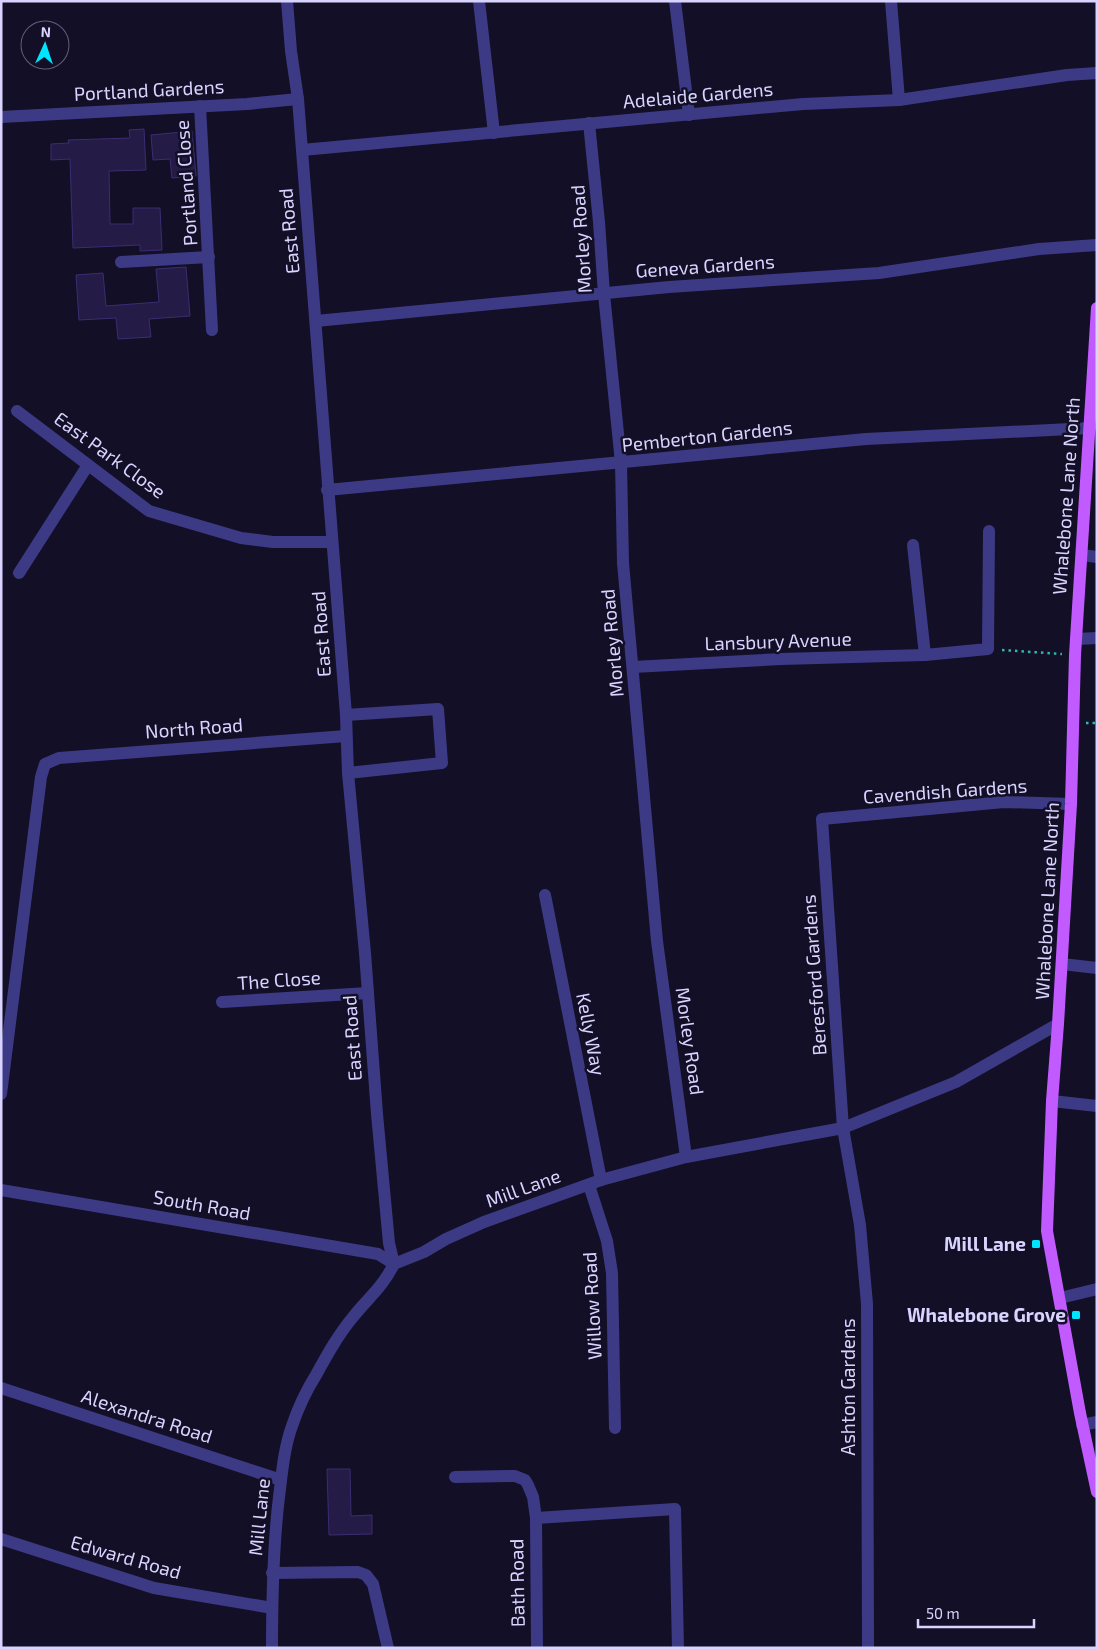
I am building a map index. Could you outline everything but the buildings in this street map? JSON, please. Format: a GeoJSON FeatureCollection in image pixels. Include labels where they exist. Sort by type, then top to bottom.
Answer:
{"type":"FeatureCollection","features":[{"type":"Feature","properties":{"kind":"main road","name":"Whalebone Lane North"},"geometry":{"type":"LineString","coordinates":[[1097,308],[1075,656],[1071,804],[1052,1101],[1047,1231],[1082,1425],[1097,1492]]}},
{"type":"Feature","properties":{"kind":"street","name":"East Road"},"geometry":{"type":"LineString","coordinates":[[287,1],[291,51],[298,99],[316,321],[327,490],[346,715],[348,773],[386,1212],[389,1242],[394,1264]]}},
{"type":"Feature","properties":{"kind":"street"},"geometry":{"type":"LineString","coordinates":[[479,1],[494,133]]}},
{"type":"Feature","properties":{"kind":"street"},"geometry":{"type":"LineString","coordinates":[[676,1],[689,115]]}},
{"type":"Feature","properties":{"kind":"street"},"geometry":{"type":"LineString","coordinates":[[891,1],[899,100]]}},
{"type":"Feature","properties":{"kind":"street","name":"Adelaide Gardens"},"geometry":{"type":"LineString","coordinates":[[302,150],[803,104],[899,100],[1067,75],[1097,73]]}},
{"type":"Feature","properties":{"kind":"street","name":"Portland Gardens"},"geometry":{"type":"LineString","coordinates":[[1,117],[298,99]]}},
{"type":"Feature","properties":{"kind":"street","name":"Portland Close"},"geometry":{"type":"LineString","coordinates":[[200,106],[212,330]]}},
{"type":"Feature","properties":{"kind":"street","name":"Morley Road"},"geometry":{"type":"LineString","coordinates":[[590,123],[604,294],[621,463],[623,563],[657,940],[686,1158]]}},
{"type":"Feature","properties":{"kind":"street","name":"Geneva Gardens"},"geometry":{"type":"LineString","coordinates":[[316,321],[669,287],[879,273],[1039,249],[1097,245]]}},
{"type":"Feature","properties":{"kind":"street","name":"Portland Close"},"geometry":{"type":"LineString","coordinates":[[121,262],[209,257]]}},
{"type":"Feature","properties":{"kind":"street","name":"East Park Close"},"geometry":{"type":"LineString","coordinates":[[17,411],[149,511],[241,538],[273,542],[332,542]]}},
{"type":"Feature","properties":{"kind":"street","name":"Pemberton Gardens"},"geometry":{"type":"LineString","coordinates":[[327,490],[866,439],[1090,428]]}},
{"type":"Feature","properties":{"kind":"street"},"geometry":{"type":"LineString","coordinates":[[19,573],[88,465]]}},
{"type":"Feature","properties":{"kind":"street"},"geometry":{"type":"LineString","coordinates":[[988,649],[989,531]]}},
{"type":"Feature","properties":{"kind":"street"},"geometry":{"type":"LineString","coordinates":[[913,545],[926,655]]}},
{"type":"Feature","properties":{"kind":"street"},"geometry":{"type":"LineString","coordinates":[[1082,556],[1097,556]]}},
{"type":"Feature","properties":{"kind":"street"},"geometry":{"type":"LineString","coordinates":[[1076,639],[1097,638]]}},
{"type":"Feature","properties":{"kind":"street","name":"Lansbury Avenue"},"geometry":{"type":"LineString","coordinates":[[633,667],[781,659],[926,655],[988,649]]}},
{"type":"Feature","properties":{"kind":"street"},"geometry":{"type":"LineString","coordinates":[[346,715],[438,709],[442,763],[348,773]]}},
{"type":"Feature","properties":{"kind":"street","name":"North Road"},"geometry":{"type":"LineString","coordinates":[[1,1092],[41,777],[45,764],[59,758],[346,736]]}},
{"type":"Feature","properties":{"kind":"street","name":"Cavendish Gardens"},"geometry":{"type":"LineString","coordinates":[[822,819],[1004,802],[1071,804]]}},
{"type":"Feature","properties":{"kind":"street","name":"Beresford Gardens"},"geometry":{"type":"LineString","coordinates":[[822,819],[843,1128]]}},
{"type":"Feature","properties":{"kind":"street","name":"Kelly Way"},"geometry":{"type":"LineString","coordinates":[[545,895],[595,1182]]}},
{"type":"Feature","properties":{"kind":"street"},"geometry":{"type":"LineString","coordinates":[[1062,964],[1097,968]]}},
{"type":"Feature","properties":{"kind":"street","name":"The Close"},"geometry":{"type":"LineString","coordinates":[[222,1002],[368,993]]}},
{"type":"Feature","properties":{"kind":"street","name":"Mill Lane"},"geometry":{"type":"LineString","coordinates":[[272,1648],[272,1573],[281,1480],[291,1428],[303,1397],[339,1336],[386,1280],[394,1264],[424,1252],[446,1239],[484,1222],[595,1182],[686,1158],[843,1128],[956,1082],[1058,1024]]}},
{"type":"Feature","properties":{"kind":"street"},"geometry":{"type":"LineString","coordinates":[[1052,1101],[1097,1106]]}},
{"type":"Feature","properties":{"kind":"street","name":"Ashton Gardens"},"geometry":{"type":"LineString","coordinates":[[843,1128],[860,1225],[866,1304],[868,1648]]}},
{"type":"Feature","properties":{"kind":"street","name":"Willow Road"},"geometry":{"type":"LineString","coordinates":[[595,1182],[612,1273],[615,1428]]}},
{"type":"Feature","properties":{"kind":"street","name":"South Road"},"geometry":{"type":"LineString","coordinates":[[1,1190],[378,1254],[394,1264]]}},
{"type":"Feature","properties":{"kind":"street"},"geometry":{"type":"LineString","coordinates":[[1060,1298],[1097,1289]]}},
{"type":"Feature","properties":{"kind":"street","name":"Alexandra Road"},"geometry":{"type":"LineString","coordinates":[[1,1388],[281,1480]]}},
{"type":"Feature","properties":{"kind":"street"},"geometry":{"type":"LineString","coordinates":[[1082,1425],[1097,1422]]}},
{"type":"Feature","properties":{"kind":"street","name":"Bath Road"},"geometry":{"type":"LineString","coordinates":[[455,1477],[515,1476],[525,1480],[533,1497],[536,1518],[537,1648]]}},
{"type":"Feature","properties":{"kind":"street"},"geometry":{"type":"LineString","coordinates":[[536,1518],[675,1509],[678,1648]]}},
{"type":"Feature","properties":{"kind":"street","name":"Edward Road"},"geometry":{"type":"LineString","coordinates":[[1,1539],[154,1588],[272,1608]]}},
{"type":"Feature","properties":{"kind":"street"},"geometry":{"type":"LineString","coordinates":[[272,1573],[358,1572],[366,1575],[373,1584],[388,1648]]}},
{"type":"Feature","properties":{"kind":"path"},"geometry":{"type":"LineString","coordinates":[[988,649],[1075,656]]}},
{"type":"Feature","properties":{"kind":"place","name":"Mill Lane"},"geometry":{"type":"Point","coordinates":[1036,1244]}},
{"type":"Feature","properties":{"kind":"place","name":"Whalebone Grove"},"geometry":{"type":"Point","coordinates":[1076,1315]}}]}
